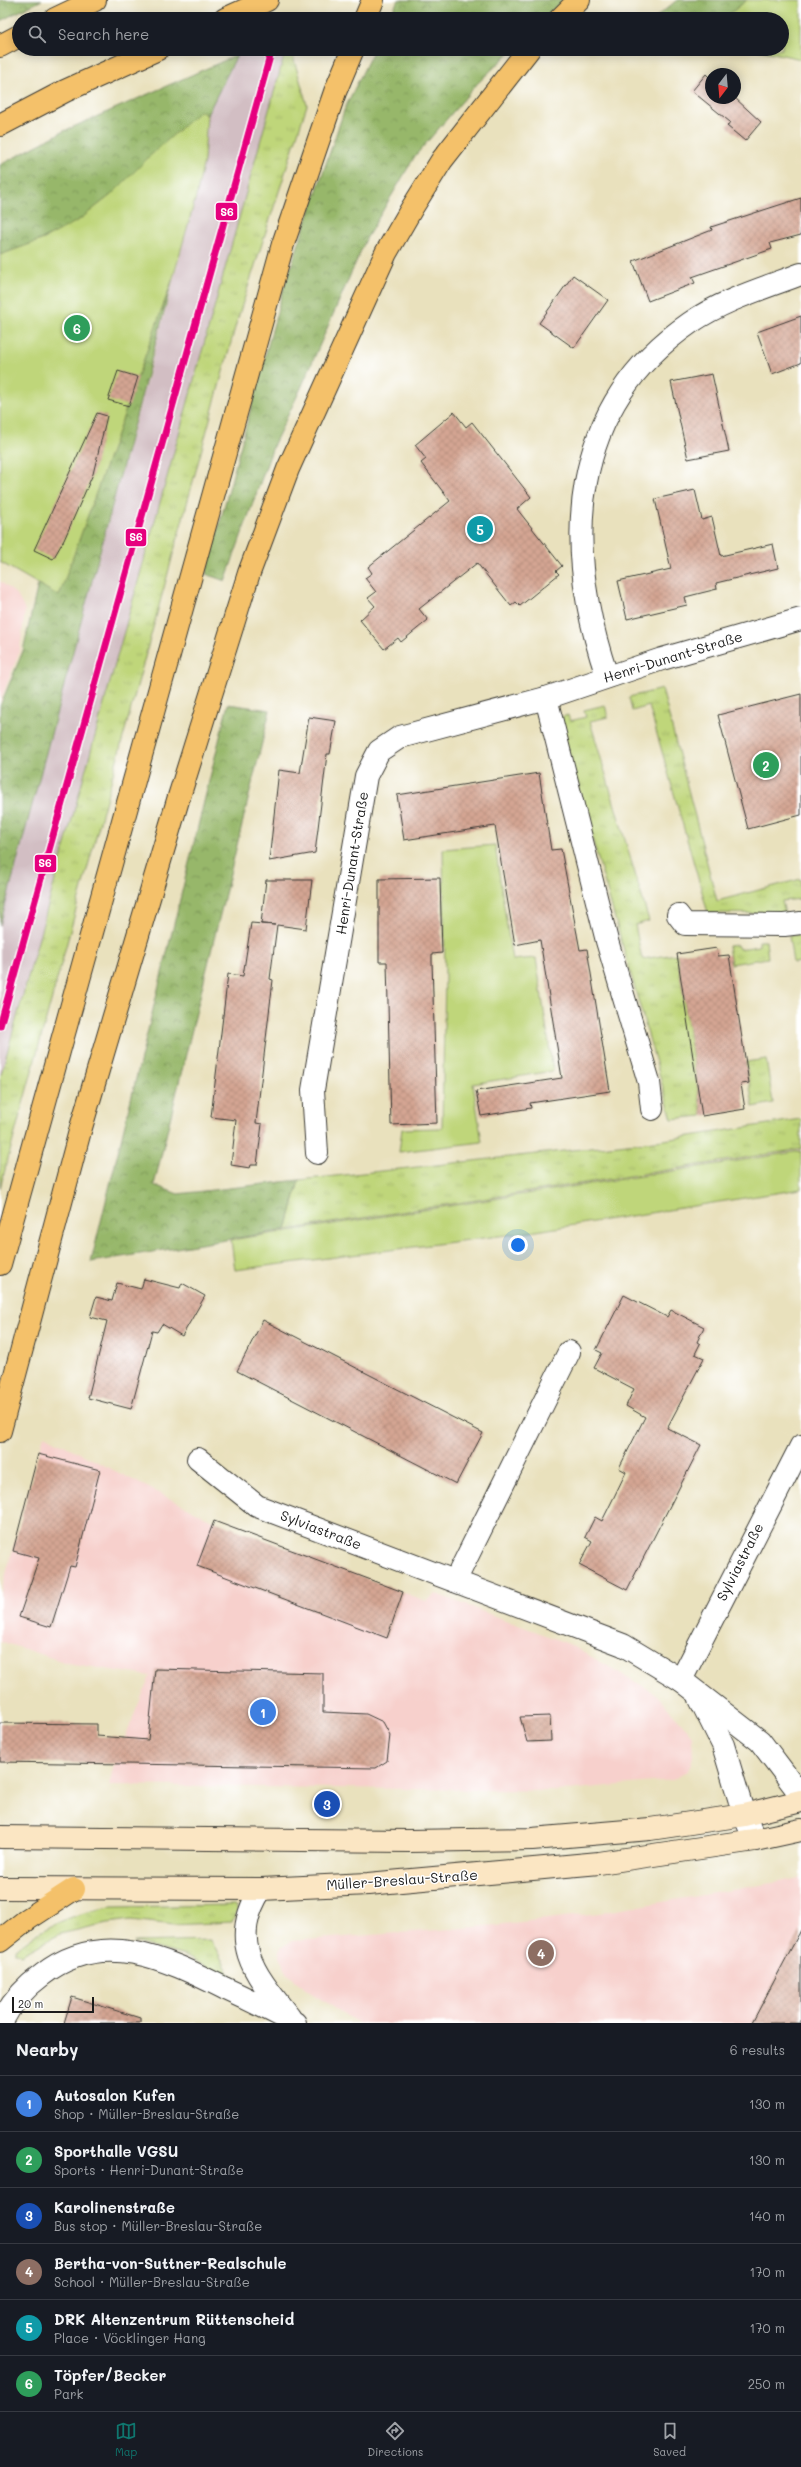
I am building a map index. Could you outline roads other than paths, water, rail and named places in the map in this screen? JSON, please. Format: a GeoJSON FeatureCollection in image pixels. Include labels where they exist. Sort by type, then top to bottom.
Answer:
{"type":"FeatureCollection","features":[{"type":"Feature","properties":{"kind":"main road"},"geometry":{"type":"LineString","coordinates":[[70,12],[95,0]]}},
{"type":"Feature","properties":{"kind":"main road"},"geometry":{"type":"LineString","coordinates":[[240,12],[267,0]]}},
{"type":"Feature","properties":{"kind":"main road"},"geometry":{"type":"LineString","coordinates":[[368,12],[373,0]]}},
{"type":"Feature","properties":{"kind":"main road"},"geometry":{"type":"LineString","coordinates":[[567,12],[579,0]]}},
{"type":"Feature","properties":{"kind":"main road"},"geometry":{"type":"LineString","coordinates":[[0,46],[12,40]]}},
{"type":"Feature","properties":{"kind":"main road"},"geometry":{"type":"LineString","coordinates":[[0,125],[65,91],[142,56]]}},
{"type":"Feature","properties":{"kind":"main road"},"geometry":{"type":"LineString","coordinates":[[0,1264],[283,244],[335,92],[350,56]]}},
{"type":"Feature","properties":{"kind":"main road"},"geometry":{"type":"LineString","coordinates":[[0,1431],[80,1131],[178,800],[249,573],[288,469],[386,253],[446,154],[523,56]]}},
{"type":"Feature","properties":{"kind":"main road"},"geometry":{"type":"LineString","coordinates":[[0,1837],[402,1841],[532,1839],[650,1829],[744,1814],[801,1801]]}},
{"type":"Feature","properties":{"kind":"main road","name":"Müller-Breslau-Straße"},"geometry":{"type":"LineString","coordinates":[[0,1888],[261,1889],[368,1884],[599,1863],[755,1840],[801,1830]]}},
{"type":"Feature","properties":{"kind":"main road"},"geometry":{"type":"LineString","coordinates":[[0,1941],[28,1919],[74,1889]]}},
{"type":"Feature","properties":{"kind":"street"},"geometry":{"type":"LineString","coordinates":[[608,676],[596,642],[583,572],[581,543],[583,488],[589,462],[601,428],[617,398],[636,372],[676,333],[707,313],[801,274]]}},
{"type":"Feature","properties":{"kind":"street","name":"Henri-Dunant-Straße"},"geometry":{"type":"LineString","coordinates":[[317,1153],[313,1090],[366,776],[379,751],[400,737],[546,698],[608,676],[801,619]]}},
{"type":"Feature","properties":{"kind":"street"},"geometry":{"type":"LineString","coordinates":[[546,698],[597,904],[649,1082],[652,1109]]}},
{"type":"Feature","properties":{"kind":"street"},"geometry":{"type":"LineString","coordinates":[[678,915],[685,924],[784,925],[801,922]]}},
{"type":"Feature","properties":{"kind":"street"},"geometry":{"type":"LineString","coordinates":[[455,1581],[569,1352]]}},
{"type":"Feature","properties":{"kind":"street","name":"Sylviastraße"},"geometry":{"type":"LineString","coordinates":[[681,1680],[801,1446]]}},
{"type":"Feature","properties":{"kind":"street","name":"Sylviastraße"},"geometry":{"type":"LineString","coordinates":[[198,1459],[257,1506],[623,1645],[681,1680],[760,1741],[801,1795]]}},
{"type":"Feature","properties":{"kind":"street","name":"Sylviastraße"},"geometry":{"type":"LineString","coordinates":[[698,1694],[723,1745],[744,1814],[755,1840]]}},
{"type":"Feature","properties":{"kind":"street"},"geometry":{"type":"LineString","coordinates":[[261,1889],[247,1913],[244,1933],[246,1946],[252,1963],[267,1987],[294,2023]]}},
{"type":"Feature","properties":{"kind":"street"},"geometry":{"type":"LineString","coordinates":[[1,2023],[8,2009],[29,1984],[55,1965],[71,1958],[96,1951],[127,1951],[150,1956],[182,1968],[294,2023]]}},
{"type":"Feature","properties":{"kind":"place","name":"Töpfer/Becker"},"geometry":{"type":"Point","coordinates":[77,328]}},
{"type":"Feature","properties":{"kind":"place","name":"DRK Altenzentrum Rüttenscheid"},"geometry":{"type":"Point","coordinates":[480,529]}},
{"type":"Feature","properties":{"kind":"place","name":"Sporthalle VGSU"},"geometry":{"type":"Point","coordinates":[766,765]}},
{"type":"Feature","properties":{"kind":"place","name":"Autosalon Kufen"},"geometry":{"type":"Point","coordinates":[263,1712]}},
{"type":"Feature","properties":{"kind":"place","name":"Karolinenstraße"},"geometry":{"type":"Point","coordinates":[327,1804]}},
{"type":"Feature","properties":{"kind":"place","name":"Bertha-von-Suttner-Realschule"},"geometry":{"type":"Point","coordinates":[541,1953]}}]}
